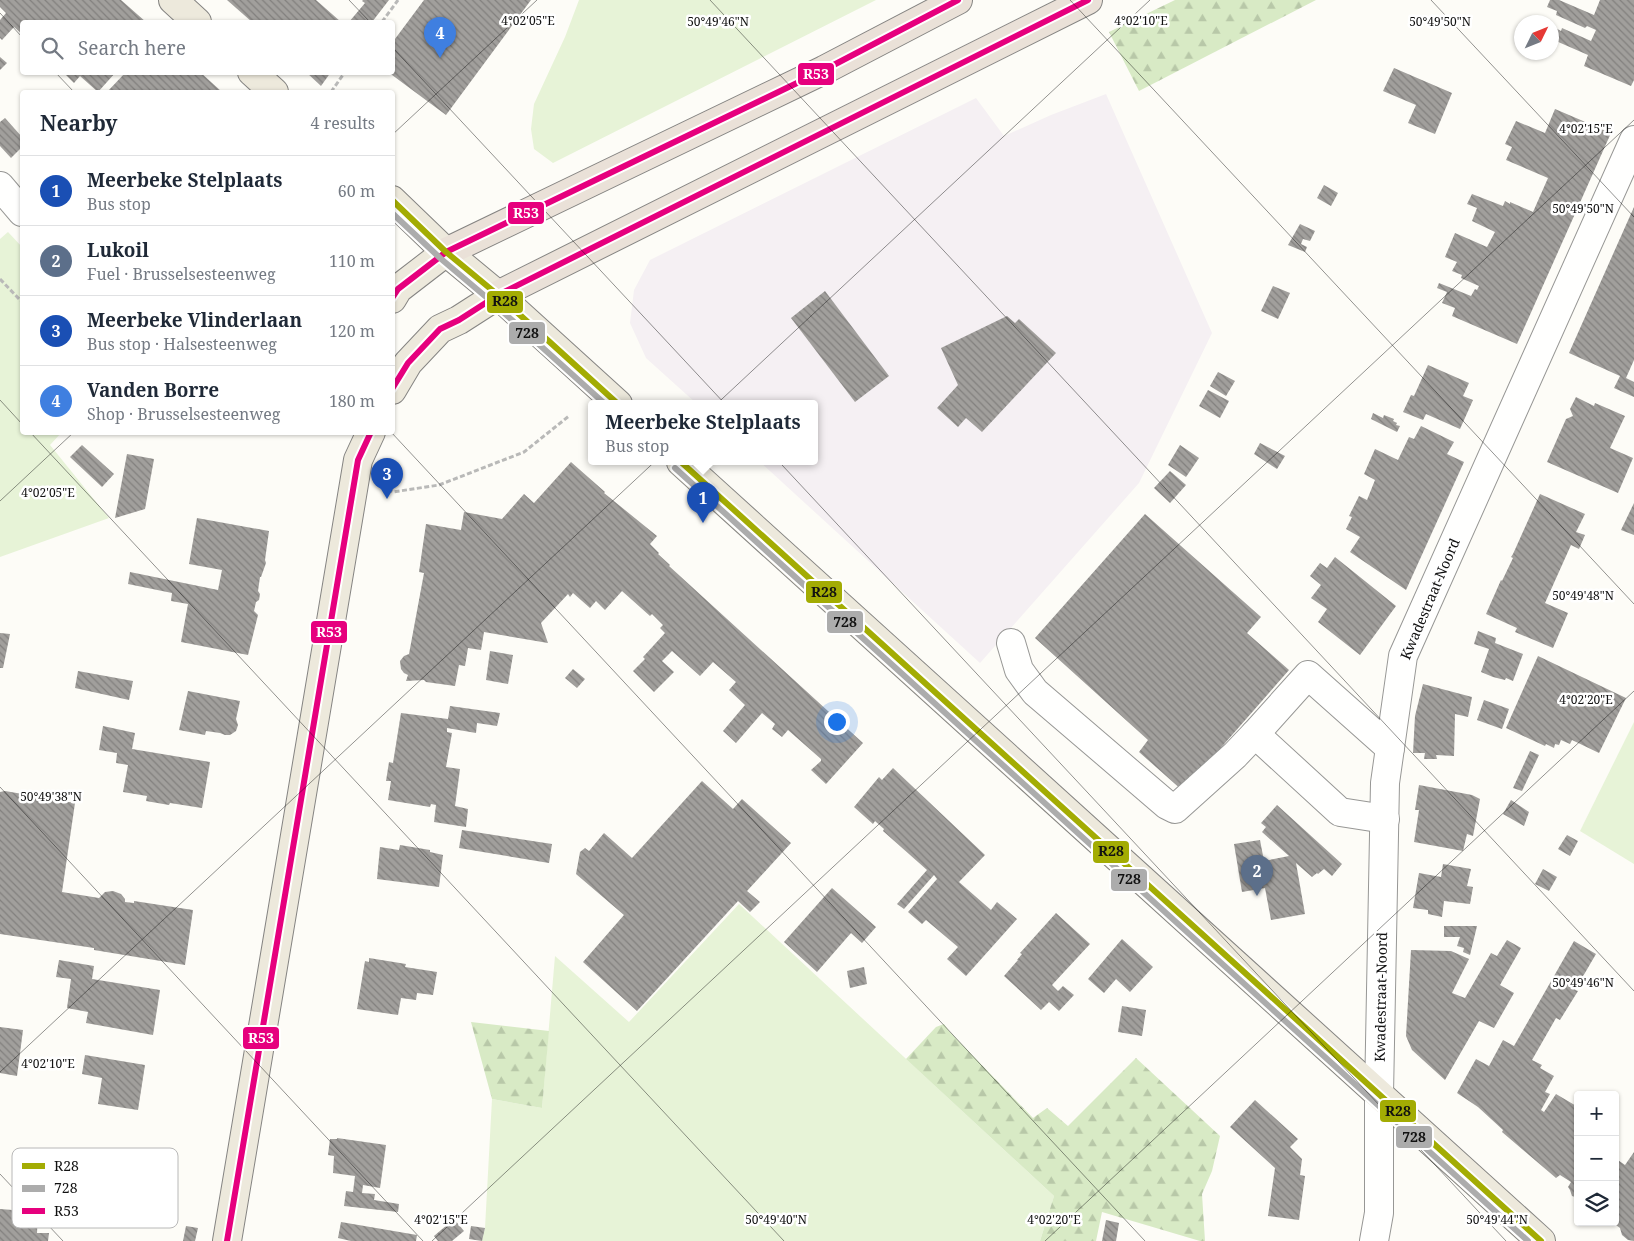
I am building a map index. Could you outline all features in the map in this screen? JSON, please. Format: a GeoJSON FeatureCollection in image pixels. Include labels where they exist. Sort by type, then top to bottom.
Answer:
{"type":"FeatureCollection","features":[{"type":"Feature","properties":{"kind":"highway"},"geometry":{"type":"LineString","coordinates":[[446,252],[824,70],[958,0]]}},
{"type":"Feature","properties":{"kind":"highway"},"geometry":{"type":"LineString","coordinates":[[498,295],[1088,0]]}},
{"type":"Feature","properties":{"kind":"main road"},"geometry":{"type":"LineString","coordinates":[[173,0],[195,20]]}},
{"type":"Feature","properties":{"kind":"main road"},"geometry":{"type":"LineString","coordinates":[[255,75],[272,90]]}},
{"type":"Feature","properties":{"kind":"main road"},"geometry":{"type":"LineString","coordinates":[[395,203],[446,252],[498,295],[614,400]]}},
{"type":"Feature","properties":{"kind":"main road"},"geometry":{"type":"LineString","coordinates":[[395,294],[398,289],[446,252]]}},
{"type":"Feature","properties":{"kind":"main road"},"geometry":{"type":"LineString","coordinates":[[395,385],[408,363],[440,329],[459,320],[498,295]]}},
{"type":"Feature","properties":{"kind":"main road"},"geometry":{"type":"LineString","coordinates":[[354,435],[357,467]]}},
{"type":"Feature","properties":{"kind":"main road"},"geometry":{"type":"LineString","coordinates":[[227,1241],[357,467],[370,435]]}},
{"type":"Feature","properties":{"kind":"main road"},"geometry":{"type":"LineString","coordinates":[[684,465],[1542,1241]]}},
{"type":"Feature","properties":{"kind":"street","name":"Kwadestraat-Noord"},"geometry":{"type":"LineString","coordinates":[[1374,1241],[1379,1213],[1379,1095],[1386,783],[1403,656],[1634,140]]}},
{"type":"Feature","properties":{"kind":"street"},"geometry":{"type":"LineString","coordinates":[[0,186],[20,210]]}},
{"type":"Feature","properties":{"kind":"street"},"geometry":{"type":"LineString","coordinates":[[1011,643],[1019,670],[1034,692],[1166,805],[1175,809],[1235,755],[1308,676],[1390,748]]}},
{"type":"Feature","properties":{"kind":"street"},"geometry":{"type":"LineString","coordinates":[[1255,734],[1340,812],[1385,819]]}},
{"type":"Feature","properties":{"kind":"path"},"geometry":{"type":"LineString","coordinates":[[383,20],[398,0]]}},
{"type":"Feature","properties":{"kind":"path"},"geometry":{"type":"LineString","coordinates":[[332,90],[343,75]]}},
{"type":"Feature","properties":{"kind":"path"},"geometry":{"type":"LineString","coordinates":[[0,279],[20,300]]}},
{"type":"Feature","properties":{"kind":"path"},"geometry":{"type":"LineString","coordinates":[[357,467],[393,492],[439,485],[524,452],[569,416]]}},
{"type":"Feature","properties":{"kind":"shaded area"},"geometry":{"type":"Polygon","coordinates":[[[1106,94],[1212,333],[1139,483],[980,663],[763,465],[818,465],[818,400],[693,400],[646,358],[630,323],[634,290],[650,260],[976,98],[1004,136],[1051,115],[1106,94]]]}},
{"type":"Feature","properties":{"kind":"green space"},"geometry":{"type":"Polygon","coordinates":[[[579,0],[876,0],[553,163],[534,149],[531,129],[534,104],[565,37],[579,0]]]}},
{"type":"Feature","properties":{"kind":"green space"},"geometry":{"type":"Polygon","coordinates":[[[1175,0],[1316,0],[1139,91],[1109,32],[1175,0]]]}},
{"type":"Feature","properties":{"kind":"green space"},"geometry":{"type":"Polygon","coordinates":[[[8,232],[20,245],[20,435],[59,435],[50,445],[109,518],[0,557],[0,239],[8,232]]]}},
{"type":"Feature","properties":{"kind":"green space"},"geometry":{"type":"Polygon","coordinates":[[[1634,722],[1634,864],[1580,831],[1634,722]]]}},
{"type":"Feature","properties":{"kind":"green space"},"geometry":{"type":"Polygon","coordinates":[[[739,904],[1054,1196],[1040,1241],[482,1241],[485,1228],[492,1099],[542,1108],[555,956],[629,1022],[739,904]]]}},
{"type":"Feature","properties":{"kind":"green space"},"geometry":{"type":"Polygon","coordinates":[[[471,1022],[549,1031],[542,1108],[492,1099],[471,1022]]]}},
{"type":"Feature","properties":{"kind":"green space"},"geometry":{"type":"Polygon","coordinates":[[[944,1024],[1033,1118],[1047,1108],[1068,1126],[1136,1058],[1220,1136],[1212,1171],[1202,1194],[1205,1241],[1102,1212],[1096,1241],[1040,1241],[1054,1196],[906,1059],[936,1027],[944,1024]]]}},
{"type":"Feature","properties":{"kind":"building"},"geometry":{"type":"Polygon","coordinates":[[[0,0],[121,0],[144,20],[20,20],[20,32],[14,27],[2,40],[0,38],[0,20],[6,13],[0,7],[0,0]]]}},
{"type":"Feature","properties":{"kind":"building"},"geometry":{"type":"Polygon","coordinates":[[[227,0],[316,0],[339,20],[250,20],[227,0]]]}},
{"type":"Feature","properties":{"kind":"building"},"geometry":{"type":"Polygon","coordinates":[[[389,0],[374,20],[351,20],[365,3],[362,1],[389,0]]]}},
{"type":"Feature","properties":{"kind":"building"},"geometry":{"type":"Polygon","coordinates":[[[424,0],[531,0],[446,115],[392,75],[395,75],[395,39],[424,0]]]}},
{"type":"Feature","properties":{"kind":"building"},"geometry":{"type":"Polygon","coordinates":[[[1550,0],[1559,0],[1594,15],[1600,0],[1634,0],[1634,80],[1631,86],[1584,66],[1588,55],[1559,42],[1559,30],[1561,31],[1562,28],[1591,41],[1596,30],[1587,26],[1585,28],[1556,15],[1557,11],[1547,7],[1550,0]]]}},
{"type":"Feature","properties":{"kind":"building"},"geometry":{"type":"Polygon","coordinates":[[[0,57],[7,63],[0,70],[0,57]]]}},
{"type":"Feature","properties":{"kind":"building"},"geometry":{"type":"Polygon","coordinates":[[[1394,68],[1452,93],[1435,134],[1408,123],[1416,105],[1383,91],[1394,68]]]}},
{"type":"Feature","properties":{"kind":"building"},"geometry":{"type":"Polygon","coordinates":[[[66,75],[113,75],[100,90],[96,90],[80,76],[74,83],[66,75]]]}},
{"type":"Feature","properties":{"kind":"building"},"geometry":{"type":"Polygon","coordinates":[[[123,75],[203,75],[220,90],[109,90],[123,75]]]}},
{"type":"Feature","properties":{"kind":"building"},"geometry":{"type":"Polygon","coordinates":[[[309,75],[329,75],[321,86],[309,75]]]}},
{"type":"Feature","properties":{"kind":"building"},"geometry":{"type":"Polygon","coordinates":[[[1555,109],[1611,133],[1517,344],[1452,316],[1455,308],[1442,303],[1447,292],[1437,288],[1439,283],[1471,296],[1479,286],[1461,278],[1462,275],[1452,271],[1457,262],[1445,257],[1455,233],[1487,247],[1495,232],[1472,221],[1477,208],[1467,204],[1472,194],[1503,206],[1505,201],[1510,204],[1510,202],[1533,212],[1548,178],[1506,160],[1512,147],[1505,144],[1516,121],[1545,133],[1555,109]]]}},
{"type":"Feature","properties":{"kind":"building"},"geometry":{"type":"Polygon","coordinates":[[[5,118],[20,135],[20,149],[11,158],[0,146],[0,122],[5,118]]]}},
{"type":"Feature","properties":{"kind":"building"},"geometry":{"type":"Polygon","coordinates":[[[1324,185],[1338,193],[1331,206],[1317,198],[1324,185]]]}},
{"type":"Feature","properties":{"kind":"building"},"geometry":{"type":"Polygon","coordinates":[[[1634,207],[1634,360],[1626,378],[1634,382],[1634,397],[1614,388],[1620,376],[1569,353],[1634,207]]]}},
{"type":"Feature","properties":{"kind":"building"},"geometry":{"type":"Polygon","coordinates":[[[1300,224],[1315,231],[1310,241],[1303,239],[1301,244],[1307,247],[1305,252],[1288,245],[1300,224]]]}},
{"type":"Feature","properties":{"kind":"building"},"geometry":{"type":"Polygon","coordinates":[[[1273,286],[1290,293],[1278,319],[1261,311],[1273,286]]]}},
{"type":"Feature","properties":{"kind":"building"},"geometry":{"type":"Polygon","coordinates":[[[825,291],[889,376],[855,402],[791,318],[825,291]]]}},
{"type":"Feature","properties":{"kind":"building"},"geometry":{"type":"Polygon","coordinates":[[[1007,316],[1015,323],[1019,319],[1056,353],[982,432],[966,418],[958,427],[937,408],[958,385],[941,348],[1007,316]]]}},
{"type":"Feature","properties":{"kind":"building"},"geometry":{"type":"Polygon","coordinates":[[[1428,365],[1469,383],[1463,396],[1473,400],[1460,429],[1426,414],[1423,420],[1403,412],[1411,395],[1414,396],[1428,365]]]}},
{"type":"Feature","properties":{"kind":"building"},"geometry":{"type":"Polygon","coordinates":[[[1218,372],[1235,381],[1226,396],[1210,386],[1218,372]]]}},
{"type":"Feature","properties":{"kind":"building"},"geometry":{"type":"Polygon","coordinates":[[[1208,390],[1229,401],[1220,418],[1199,406],[1208,390]]]}},
{"type":"Feature","properties":{"kind":"building"},"geometry":{"type":"Polygon","coordinates":[[[1576,397],[1594,406],[1595,403],[1625,416],[1610,448],[1633,458],[1618,493],[1547,462],[1566,419],[1573,416],[1570,409],[1576,397]]]}},
{"type":"Feature","properties":{"kind":"building"},"geometry":{"type":"Polygon","coordinates":[[[1373,413],[1383,418],[1384,415],[1394,419],[1393,421],[1397,423],[1396,425],[1400,426],[1397,432],[1371,419],[1373,413]]]}},
{"type":"Feature","properties":{"kind":"building"},"geometry":{"type":"Polygon","coordinates":[[[1421,426],[1454,442],[1447,454],[1464,462],[1406,590],[1350,552],[1360,537],[1346,529],[1352,517],[1349,516],[1359,496],[1367,500],[1375,480],[1364,474],[1375,449],[1398,460],[1409,437],[1414,439],[1421,426]]]}},
{"type":"Feature","properties":{"kind":"building"},"geometry":{"type":"Polygon","coordinates":[[[1260,443],[1285,456],[1277,469],[1254,454],[1260,443]]]}},
{"type":"Feature","properties":{"kind":"building"},"geometry":{"type":"Polygon","coordinates":[[[82,445],[114,474],[102,487],[70,457],[82,445]]]}},
{"type":"Feature","properties":{"kind":"building"},"geometry":{"type":"Polygon","coordinates":[[[1180,445],[1199,458],[1186,477],[1168,465],[1180,445]]]}},
{"type":"Feature","properties":{"kind":"building"},"geometry":{"type":"Polygon","coordinates":[[[127,454],[154,459],[145,509],[115,518],[127,454]]]}},
{"type":"Feature","properties":{"kind":"building"},"geometry":{"type":"Polygon","coordinates":[[[571,462],[604,493],[657,536],[650,544],[669,566],[863,743],[826,784],[811,770],[821,759],[788,730],[782,737],[772,729],[775,724],[762,713],[736,743],[723,731],[745,705],[729,690],[736,682],[713,662],[700,676],[672,651],[662,661],[674,672],[654,692],[633,671],[665,633],[660,628],[663,625],[622,591],[605,610],[596,601],[590,608],[573,593],[570,597],[568,594],[541,623],[548,643],[484,632],[481,650],[468,648],[465,666],[459,665],[455,686],[426,682],[424,680],[406,681],[408,675],[401,669],[400,661],[409,654],[424,573],[419,572],[426,524],[461,530],[464,512],[502,519],[524,494],[534,503],[571,462]]]}},
{"type":"Feature","properties":{"kind":"building"},"geometry":{"type":"Polygon","coordinates":[[[1170,471],[1186,485],[1170,503],[1154,488],[1170,471]]]}},
{"type":"Feature","properties":{"kind":"building"},"geometry":{"type":"Polygon","coordinates":[[[1540,494],[1585,514],[1576,532],[1585,535],[1579,549],[1571,545],[1545,603],[1568,613],[1553,648],[1515,632],[1517,628],[1486,614],[1513,558],[1511,557],[1540,494]]]}},
{"type":"Feature","properties":{"kind":"building"},"geometry":{"type":"Polygon","coordinates":[[[1634,503],[1634,535],[1621,530],[1634,503]]]}},
{"type":"Feature","properties":{"kind":"building"},"geometry":{"type":"Polygon","coordinates":[[[1145,514],[1261,617],[1247,633],[1289,670],[1183,791],[1139,752],[1148,740],[1035,638],[1145,514]]]}},
{"type":"Feature","properties":{"kind":"building"},"geometry":{"type":"Polygon","coordinates":[[[197,518],[269,531],[266,563],[260,577],[259,600],[256,602],[254,611],[258,615],[248,655],[181,642],[188,604],[171,601],[172,593],[128,584],[130,572],[218,590],[222,570],[189,564],[197,518]]]}},
{"type":"Feature","properties":{"kind":"building"},"geometry":{"type":"Polygon","coordinates":[[[1335,557],[1396,606],[1360,655],[1318,622],[1327,609],[1311,598],[1321,585],[1310,576],[1320,563],[1327,568],[1335,557]]]}},
{"type":"Feature","properties":{"kind":"building"},"geometry":{"type":"Polygon","coordinates":[[[1478,631],[1496,638],[1495,643],[1523,654],[1513,681],[1506,678],[1505,680],[1493,677],[1481,672],[1489,649],[1474,644],[1478,631]]]}},
{"type":"Feature","properties":{"kind":"building"},"geometry":{"type":"Polygon","coordinates":[[[0,633],[10,634],[3,668],[0,668],[0,633]]]}},
{"type":"Feature","properties":{"kind":"building"},"geometry":{"type":"Polygon","coordinates":[[[490,651],[513,655],[508,684],[486,680],[490,651]]]}},
{"type":"Feature","properties":{"kind":"building"},"geometry":{"type":"Polygon","coordinates":[[[1538,656],[1626,698],[1599,753],[1572,740],[1570,744],[1561,740],[1559,745],[1555,744],[1554,748],[1546,744],[1545,746],[1506,728],[1538,656]]]}},
{"type":"Feature","properties":{"kind":"building"},"geometry":{"type":"Polygon","coordinates":[[[573,669],[585,679],[577,688],[565,678],[573,669]]]}},
{"type":"Feature","properties":{"kind":"building"},"geometry":{"type":"Polygon","coordinates":[[[78,671],[133,681],[129,700],[75,688],[78,671]]]}},
{"type":"Feature","properties":{"kind":"building"},"geometry":{"type":"Polygon","coordinates":[[[1423,684],[1472,697],[1468,717],[1455,714],[1454,756],[1436,755],[1437,759],[1424,759],[1425,753],[1413,753],[1415,716],[1423,684]]]}},
{"type":"Feature","properties":{"kind":"building"},"geometry":{"type":"Polygon","coordinates":[[[188,691],[240,701],[236,719],[238,725],[236,731],[230,735],[225,735],[206,731],[205,735],[179,730],[188,691]]]}},
{"type":"Feature","properties":{"kind":"building"},"geometry":{"type":"Polygon","coordinates":[[[1484,700],[1509,709],[1502,729],[1477,720],[1484,700]]]}},
{"type":"Feature","properties":{"kind":"building"},"geometry":{"type":"Polygon","coordinates":[[[450,706],[500,713],[497,726],[477,723],[476,733],[447,728],[447,732],[452,733],[446,767],[460,769],[455,806],[468,809],[466,827],[434,822],[436,805],[431,804],[430,807],[388,800],[391,781],[386,781],[389,762],[393,763],[401,713],[448,719],[450,706]]]}},
{"type":"Feature","properties":{"kind":"building"},"geometry":{"type":"Polygon","coordinates":[[[103,726],[135,733],[132,749],[210,762],[202,808],[146,801],[147,796],[123,792],[128,765],[116,763],[117,753],[99,750],[103,726]]]}},
{"type":"Feature","properties":{"kind":"building"},"geometry":{"type":"Polygon","coordinates":[[[1530,751],[1539,755],[1522,791],[1513,788],[1530,751]]]}},
{"type":"Feature","properties":{"kind":"building"},"geometry":{"type":"Polygon","coordinates":[[[893,768],[985,855],[959,882],[991,910],[997,902],[1017,919],[966,976],[947,959],[958,947],[926,920],[922,924],[908,912],[937,879],[934,875],[904,909],[897,904],[927,870],[883,831],[884,829],[875,821],[873,824],[854,807],[879,777],[882,780],[893,768]]]}},
{"type":"Feature","properties":{"kind":"building"},"geometry":{"type":"Polygon","coordinates":[[[702,781],[733,809],[742,799],[791,843],[747,891],[760,902],[750,912],[738,901],[637,1011],[583,962],[624,915],[576,874],[580,852],[585,848],[589,851],[604,833],[632,858],[702,781]]]}},
{"type":"Feature","properties":{"kind":"building"},"geometry":{"type":"Polygon","coordinates":[[[1419,785],[1472,795],[1480,799],[1473,836],[1467,834],[1463,851],[1414,842],[1419,810],[1415,810],[1419,785]]]}},
{"type":"Feature","properties":{"kind":"building"},"geometry":{"type":"Polygon","coordinates":[[[5,791],[75,803],[62,892],[99,898],[105,892],[113,891],[121,894],[125,902],[134,903],[134,901],[193,910],[185,965],[94,950],[94,948],[0,934],[0,792],[5,791]]]}},
{"type":"Feature","properties":{"kind":"building"},"geometry":{"type":"Polygon","coordinates":[[[1511,800],[1529,812],[1524,826],[1503,814],[1511,800]]]}},
{"type":"Feature","properties":{"kind":"building"},"geometry":{"type":"Polygon","coordinates":[[[1277,805],[1342,864],[1332,876],[1324,869],[1312,877],[1296,863],[1305,914],[1271,920],[1265,888],[1242,892],[1234,844],[1260,840],[1264,861],[1289,856],[1262,832],[1266,827],[1261,823],[1277,805]]]}},
{"type":"Feature","properties":{"kind":"building"},"geometry":{"type":"Polygon","coordinates":[[[462,830],[552,844],[549,863],[459,848],[462,830]]]}},
{"type":"Feature","properties":{"kind":"building"},"geometry":{"type":"Polygon","coordinates":[[[1567,835],[1578,841],[1570,856],[1558,849],[1567,835]]]}},
{"type":"Feature","properties":{"kind":"building"},"geometry":{"type":"Polygon","coordinates":[[[400,845],[430,850],[430,852],[443,855],[439,887],[377,879],[380,847],[399,850],[400,845]]]}},
{"type":"Feature","properties":{"kind":"building"},"geometry":{"type":"Polygon","coordinates":[[[1443,864],[1471,869],[1467,886],[1473,887],[1470,904],[1444,901],[1442,917],[1428,914],[1428,910],[1413,908],[1419,873],[1441,877],[1443,864]]]}},
{"type":"Feature","properties":{"kind":"building"},"geometry":{"type":"Polygon","coordinates":[[[1543,869],[1557,877],[1549,891],[1535,884],[1543,869]]]}},
{"type":"Feature","properties":{"kind":"building"},"geometry":{"type":"Polygon","coordinates":[[[832,888],[876,927],[862,943],[851,933],[817,972],[784,942],[832,888]]]}},
{"type":"Feature","properties":{"kind":"building"},"geometry":{"type":"Polygon","coordinates":[[[1056,913],[1090,944],[1052,985],[1058,991],[1063,986],[1074,995],[1059,1011],[1049,1002],[1041,1010],[1004,976],[1018,960],[1022,954],[1020,953],[1056,913]]]}},
{"type":"Feature","properties":{"kind":"building"},"geometry":{"type":"Polygon","coordinates":[[[1444,926],[1477,926],[1470,955],[1463,952],[1464,948],[1457,946],[1460,937],[1444,937],[1444,926]]]}},
{"type":"Feature","properties":{"kind":"building"},"geometry":{"type":"Polygon","coordinates":[[[1122,939],[1153,967],[1130,992],[1116,979],[1104,993],[1088,979],[1122,939]]]}},
{"type":"Feature","properties":{"kind":"building"},"geometry":{"type":"Polygon","coordinates":[[[1507,940],[1521,948],[1500,985],[1514,993],[1494,1028],[1479,1021],[1445,1080],[1412,1050],[1406,1036],[1411,950],[1451,951],[1469,959],[1452,993],[1465,998],[1491,953],[1497,956],[1507,940]]]}},
{"type":"Feature","properties":{"kind":"building"},"geometry":{"type":"Polygon","coordinates":[[[1574,941],[1596,954],[1575,990],[1578,991],[1560,1020],[1556,1018],[1532,1060],[1542,1065],[1540,1068],[1554,1076],[1545,1092],[1550,1094],[1541,1110],[1544,1112],[1556,1094],[1574,1105],[1574,1197],[1568,1187],[1571,1182],[1560,1175],[1556,1178],[1502,1132],[1503,1130],[1478,1107],[1457,1093],[1476,1059],[1489,1066],[1503,1040],[1514,1046],[1574,941]]]}},
{"type":"Feature","properties":{"kind":"building"},"geometry":{"type":"Polygon","coordinates":[[[369,958],[406,964],[405,967],[437,972],[433,995],[417,993],[416,1000],[401,998],[398,1015],[357,1009],[365,961],[369,962],[369,958]]]}},
{"type":"Feature","properties":{"kind":"building"},"geometry":{"type":"Polygon","coordinates":[[[59,960],[94,966],[92,979],[160,990],[153,1035],[86,1023],[88,1012],[67,1008],[71,979],[56,977],[59,960]]]}},
{"type":"Feature","properties":{"kind":"building"},"geometry":{"type":"Polygon","coordinates":[[[864,967],[867,984],[850,988],[847,971],[864,967]]]}},
{"type":"Feature","properties":{"kind":"building"},"geometry":{"type":"Polygon","coordinates":[[[1122,1006],[1146,1010],[1142,1036],[1118,1032],[1122,1006]]]}},
{"type":"Feature","properties":{"kind":"building"},"geometry":{"type":"Polygon","coordinates":[[[0,1027],[23,1030],[17,1076],[0,1073],[0,1027]]]}},
{"type":"Feature","properties":{"kind":"building"},"geometry":{"type":"Polygon","coordinates":[[[85,1055],[145,1065],[138,1110],[98,1104],[102,1078],[82,1074],[85,1055]]]}},
{"type":"Feature","properties":{"kind":"building"},"geometry":{"type":"Polygon","coordinates":[[[1255,1100],[1298,1139],[1290,1147],[1302,1159],[1300,1175],[1305,1176],[1299,1220],[1268,1216],[1275,1168],[1230,1127],[1255,1100]]]}},
{"type":"Feature","properties":{"kind":"building"},"geometry":{"type":"Polygon","coordinates":[[[337,1138],[386,1145],[380,1188],[363,1185],[362,1193],[375,1194],[374,1200],[399,1204],[398,1212],[344,1206],[346,1191],[353,1192],[355,1176],[333,1173],[334,1156],[328,1155],[330,1139],[337,1138]]]}},
{"type":"Feature","properties":{"kind":"building"},"geometry":{"type":"Polygon","coordinates":[[[1634,1152],[1634,1241],[1628,1240],[1622,1235],[1617,1226],[1619,1226],[1619,1161],[1625,1165],[1634,1152]]]}},
{"type":"Feature","properties":{"kind":"building"},"geometry":{"type":"Polygon","coordinates":[[[0,1209],[12,1210],[12,1228],[37,1228],[37,1233],[49,1233],[48,1241],[0,1241],[0,1209]]]}},
{"type":"Feature","properties":{"kind":"building"},"geometry":{"type":"Polygon","coordinates":[[[454,1219],[464,1231],[452,1241],[438,1241],[434,1236],[454,1219]]]}},
{"type":"Feature","properties":{"kind":"building"},"geometry":{"type":"Polygon","coordinates":[[[1106,1220],[1119,1223],[1116,1241],[1102,1241],[1106,1220]]]}},
{"type":"Feature","properties":{"kind":"building"},"geometry":{"type":"Polygon","coordinates":[[[341,1222],[417,1235],[416,1241],[351,1241],[338,1238],[341,1222]]]}},
{"type":"Feature","properties":{"kind":"building"},"geometry":{"type":"Polygon","coordinates":[[[186,1226],[198,1228],[195,1241],[183,1241],[186,1226]]]}},
{"type":"Feature","properties":{"kind":"building"},"geometry":{"type":"Polygon","coordinates":[[[471,1226],[485,1228],[482,1241],[469,1239],[471,1226]]]}},
{"type":"Feature","properties":{"kind":"transit line","name":"R53"},"geometry":{"type":"LineString","coordinates":[[395,294],[398,289],[446,252],[824,70],[958,0]]}},
{"type":"Feature","properties":{"kind":"transit line","name":"R53"},"geometry":{"type":"LineString","coordinates":[[395,384],[408,363],[440,329],[459,320],[498,295],[1088,0]]}},
{"type":"Feature","properties":{"kind":"transit line","name":"R28"},"geometry":{"type":"LineString","coordinates":[[395,203],[446,252],[498,295],[614,400]]}},
{"type":"Feature","properties":{"kind":"transit line","name":"728"},"geometry":{"type":"LineString","coordinates":[[395,216],[601,400]]}},
{"type":"Feature","properties":{"kind":"transit line","name":"R53"},"geometry":{"type":"LineString","coordinates":[[227,1241],[358,460],[370,435]]}},
{"type":"Feature","properties":{"kind":"transit line","name":"R28"},"geometry":{"type":"LineString","coordinates":[[684,465],[1541,1241]]}},
{"type":"Feature","properties":{"kind":"transit line","name":"728"},"geometry":{"type":"LineString","coordinates":[[675,468],[1528,1241]]}},
{"type":"Feature","properties":{"kind":"place","name":"Vanden Borre"},"geometry":{"type":"Point","coordinates":[440,58]}},
{"type":"Feature","properties":{"kind":"place","name":"Meerbeke Vlinderlaan"},"geometry":{"type":"Point","coordinates":[387,499]}},
{"type":"Feature","properties":{"kind":"place","name":"Meerbeke Stelplaats"},"geometry":{"type":"Point","coordinates":[703,523]}},
{"type":"Feature","properties":{"kind":"place","name":"Lukoil"},"geometry":{"type":"Point","coordinates":[1257,896]}}]}
